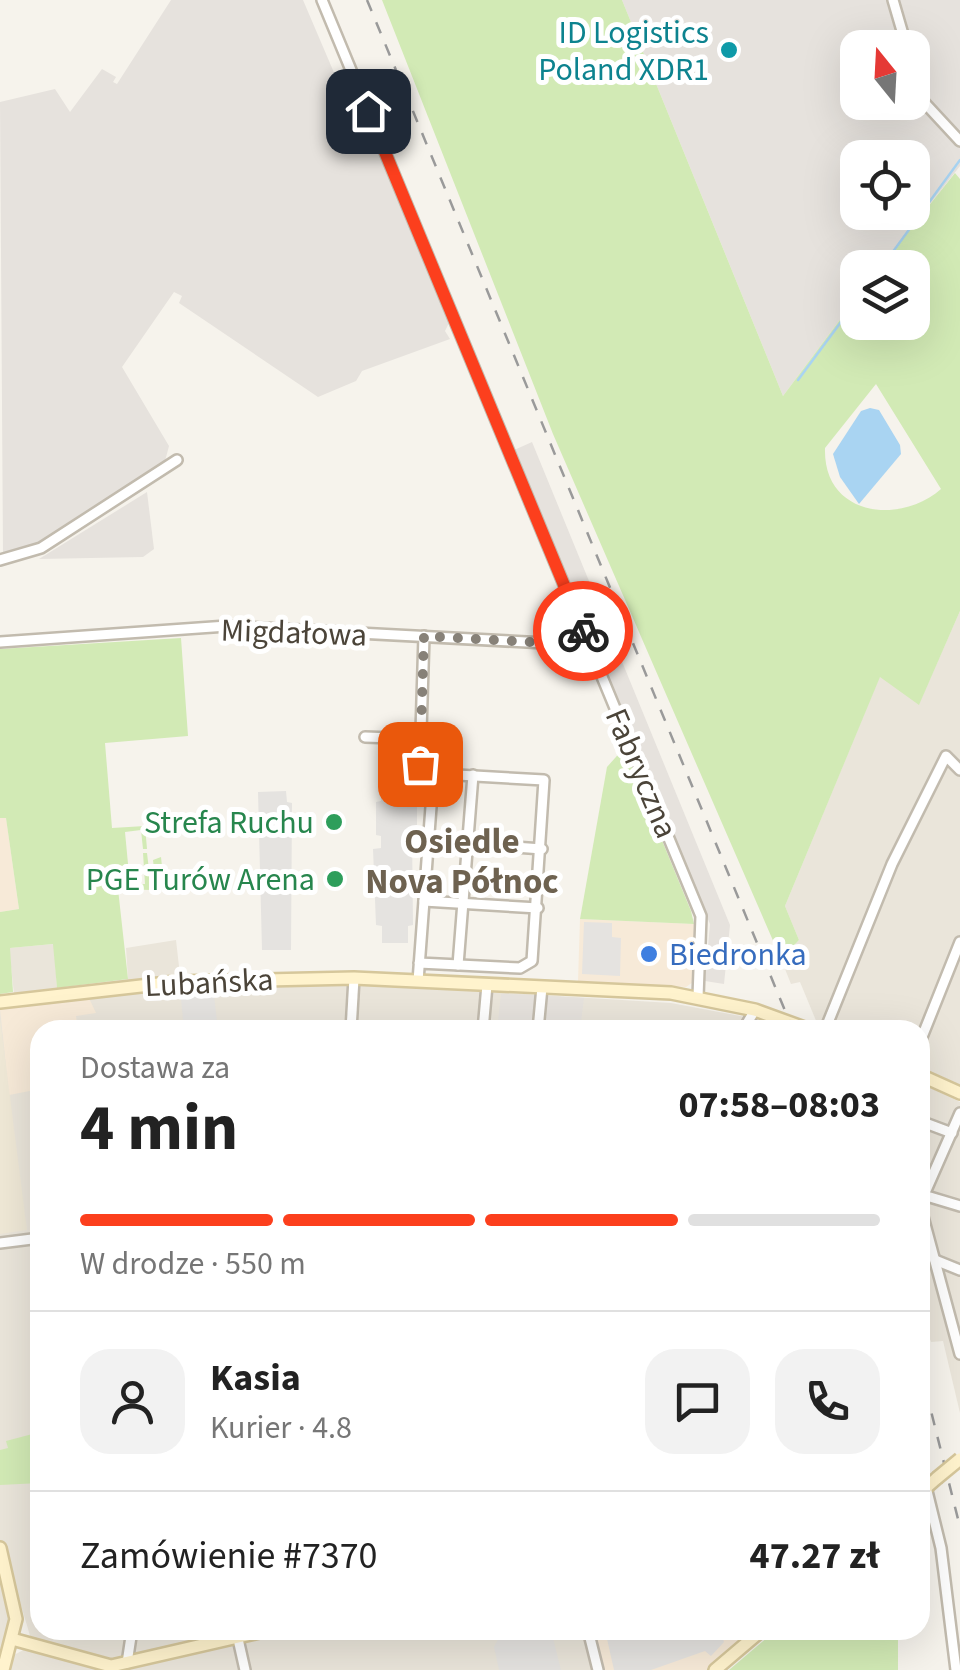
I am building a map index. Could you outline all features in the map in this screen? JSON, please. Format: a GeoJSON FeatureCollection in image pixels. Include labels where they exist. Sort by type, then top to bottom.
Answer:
{"type":"FeatureCollection","features":[{"type":"Feature","properties":{"kind":"main road","name":"Lubańska"},"geometry":{"type":"LineString","coordinates":[[0,1002],[176,982],[354,978],[698,997],[782,1020]]}},
{"type":"Feature","properties":{"kind":"main road"},"geometry":{"type":"LineString","coordinates":[[930,1080],[960,1093]]}},
{"type":"Feature","properties":{"kind":"main road"},"geometry":{"type":"LineString","coordinates":[[930,1483],[960,1459]]}},
{"type":"Feature","properties":{"kind":"main road"},"geometry":{"type":"LineString","coordinates":[[0,1548],[15,1612],[3,1670]]}},
{"type":"Feature","properties":{"kind":"main road"},"geometry":{"type":"LineString","coordinates":[[12,1639],[126,1667],[216,1640]]}},
{"type":"Feature","properties":{"kind":"main road"},"geometry":{"type":"LineString","coordinates":[[715,1670],[750,1640]]}},
{"type":"Feature","properties":{"kind":"street","name":"Fabryczna"},"geometry":{"type":"LineString","coordinates":[[322,0],[702,916],[698,997]]}},
{"type":"Feature","properties":{"kind":"street"},"geometry":{"type":"LineString","coordinates":[[894,0],[902,30]]}},
{"type":"Feature","properties":{"kind":"street"},"geometry":{"type":"LineString","coordinates":[[930,111],[960,141]]}},
{"type":"Feature","properties":{"kind":"street"},"geometry":{"type":"LineString","coordinates":[[0,560],[40,548],[176,460]]}},
{"type":"Feature","properties":{"kind":"street","name":"Migdałowa"},"geometry":{"type":"LineString","coordinates":[[0,642],[227,626],[564,644],[587,641]]}},
{"type":"Feature","properties":{"kind":"street"},"geometry":{"type":"LineString","coordinates":[[420,764],[424,636]]}},
{"type":"Feature","properties":{"kind":"street"},"geometry":{"type":"LineString","coordinates":[[366,737],[421,739]]}},
{"type":"Feature","properties":{"kind":"street"},"geometry":{"type":"LineString","coordinates":[[829,1020],[892,864],[946,756],[960,770]]}},
{"type":"Feature","properties":{"kind":"street"},"geometry":{"type":"LineString","coordinates":[[418,981],[419,963],[429,842],[432,782],[440,774],[544,780],[534,958],[528,965],[419,963]]}},
{"type":"Feature","properties":{"kind":"street"},"geometry":{"type":"LineString","coordinates":[[458,965],[473,775]]}},
{"type":"Feature","properties":{"kind":"street"},"geometry":{"type":"LineString","coordinates":[[429,842],[542,849]]}},
{"type":"Feature","properties":{"kind":"street"},"geometry":{"type":"LineString","coordinates":[[424,902],[538,908]]}},
{"type":"Feature","properties":{"kind":"street"},"geometry":{"type":"LineString","coordinates":[[929,1020],[960,942]]}},
{"type":"Feature","properties":{"kind":"street"},"geometry":{"type":"LineString","coordinates":[[352,1020],[354,978]]}},
{"type":"Feature","properties":{"kind":"street"},"geometry":{"type":"LineString","coordinates":[[484,1020],[487,984]]}},
{"type":"Feature","properties":{"kind":"street"},"geometry":{"type":"LineString","coordinates":[[539,1020],[542,986]]}},
{"type":"Feature","properties":{"kind":"street"},"geometry":{"type":"LineString","coordinates":[[748,1020],[754,1010]]}},
{"type":"Feature","properties":{"kind":"street"},"geometry":{"type":"LineString","coordinates":[[930,1178],[960,1113]]}},
{"type":"Feature","properties":{"kind":"street"},"geometry":{"type":"LineString","coordinates":[[930,1124],[952,1132]]}},
{"type":"Feature","properties":{"kind":"street"},"geometry":{"type":"LineString","coordinates":[[930,1197],[960,1206]]}},
{"type":"Feature","properties":{"kind":"street"},"geometry":{"type":"LineString","coordinates":[[0,1243],[30,1239]]}},
{"type":"Feature","properties":{"kind":"street"},"geometry":{"type":"LineString","coordinates":[[930,1244],[960,1354]]}},
{"type":"Feature","properties":{"kind":"street"},"geometry":{"type":"LineString","coordinates":[[934,1260],[960,1270]]}},
{"type":"Feature","properties":{"kind":"street"},"geometry":{"type":"LineString","coordinates":[[930,1502],[956,1670]]}},
{"type":"Feature","properties":{"kind":"street"},"geometry":{"type":"LineString","coordinates":[[126,1667],[130,1640]]}},
{"type":"Feature","properties":{"kind":"street"},"geometry":{"type":"LineString","coordinates":[[238,1640],[246,1670]]}},
{"type":"Feature","properties":{"kind":"street"},"geometry":{"type":"LineString","coordinates":[[590,1640],[598,1670]]}},
{"type":"Feature","properties":{"kind":"shaded area"},"geometry":{"type":"Polygon","coordinates":[[[171,0],[303,0],[335,75],[348,79],[449,323],[445,331],[450,339],[362,371],[356,381],[318,397],[179,303],[182,296],[174,292],[122,367],[169,446],[164,465],[46,540],[3,554],[0,102],[55,89],[70,112],[102,69],[116,77],[113,82],[117,84],[171,0]]]}},
{"type":"Feature","properties":{"kind":"shaded area"},"geometry":{"type":"Polygon","coordinates":[[[622,0],[960,0],[960,166],[930,204],[930,140],[840,140],[840,230],[909,230],[893,250],[840,250],[840,320],[783,396],[622,0]]]}},
{"type":"Feature","properties":{"kind":"shaded area"},"geometry":{"type":"Polygon","coordinates":[[[532,442],[730,925],[724,984],[705,981],[710,924],[512,451],[532,442]]]}},
{"type":"Feature","properties":{"kind":"shaded area"},"geometry":{"type":"Polygon","coordinates":[[[147,492],[154,549],[143,557],[39,559],[147,492]]]}},
{"type":"Feature","properties":{"kind":"shaded area"},"geometry":{"type":"Polygon","coordinates":[[[960,611],[960,1086],[930,1072],[930,1020],[816,1020],[800,982],[791,984],[781,959],[799,940],[785,906],[880,676],[919,704],[960,611]]]}},
{"type":"Feature","properties":{"kind":"shaded area"},"geometry":{"type":"Polygon","coordinates":[[[286,791],[287,802],[292,803],[291,950],[262,950],[258,792],[286,791]]]}},
{"type":"Feature","properties":{"kind":"shaded area"},"geometry":{"type":"Polygon","coordinates":[[[381,791],[417,792],[417,832],[412,833],[413,925],[408,926],[408,943],[382,943],[382,926],[376,925],[373,849],[381,848],[381,836],[376,835],[376,802],[381,801],[381,791]]]}},
{"type":"Feature","properties":{"kind":"shaded area"},"geometry":{"type":"Polygon","coordinates":[[[6,817],[19,909],[0,912],[0,818],[6,817]]]}},
{"type":"Feature","properties":{"kind":"shaded area"},"geometry":{"type":"Polygon","coordinates":[[[580,919],[694,924],[693,982],[686,987],[578,981],[580,919]]]}},
{"type":"Feature","properties":{"kind":"shaded area"},"geometry":{"type":"Polygon","coordinates":[[[584,922],[612,923],[612,937],[621,938],[620,976],[582,974],[584,922]]]}},
{"type":"Feature","properties":{"kind":"shaded area"},"geometry":{"type":"Polygon","coordinates":[[[176,940],[181,984],[358,984],[671,1003],[762,1020],[30,1020],[30,1636],[12,1575],[5,1577],[11,1618],[0,1665],[0,1006],[15,1003],[9,948],[54,944],[57,988],[128,979],[126,948],[176,940]]]}},
{"type":"Feature","properties":{"kind":"shaded area"},"geometry":{"type":"Polygon","coordinates":[[[213,986],[217,1020],[183,1020],[180,989],[213,986]]]}},
{"type":"Feature","properties":{"kind":"shaded area"},"geometry":{"type":"Polygon","coordinates":[[[501,994],[535,995],[534,1020],[498,1020],[501,994]]]}},
{"type":"Feature","properties":{"kind":"shaded area"},"geometry":{"type":"Polygon","coordinates":[[[546,996],[584,998],[581,1020],[543,1020],[546,996]]]}},
{"type":"Feature","properties":{"kind":"shaded area"},"geometry":{"type":"Polygon","coordinates":[[[89,998],[96,1013],[76,1016],[77,1020],[30,1020],[30,1091],[9,1095],[0,1009],[89,998]]]}},
{"type":"Feature","properties":{"kind":"shaded area"},"geometry":{"type":"Polygon","coordinates":[[[0,1019],[27,1230],[0,1234],[0,1019]]]}},
{"type":"Feature","properties":{"kind":"shaded area"},"geometry":{"type":"Polygon","coordinates":[[[930,1088],[960,1102],[960,1413],[943,1341],[931,1342],[930,1088]]]}},
{"type":"Feature","properties":{"kind":"shaded area"},"geometry":{"type":"Polygon","coordinates":[[[31,1640],[596,1640],[603,1670],[8,1670],[14,1655],[27,1648],[31,1640]]]}},
{"type":"Feature","properties":{"kind":"shaded area"},"geometry":{"type":"Polygon","coordinates":[[[498,1640],[554,1640],[561,1670],[499,1670],[494,1647],[498,1640]]]}},
{"type":"Feature","properties":{"kind":"shaded area"},"geometry":{"type":"Polygon","coordinates":[[[596,1640],[744,1640],[709,1670],[603,1670],[596,1640]]]}},
{"type":"Feature","properties":{"kind":"shaded area"},"geometry":{"type":"Polygon","coordinates":[[[607,1640],[724,1642],[711,1656],[705,1651],[651,1670],[614,1670],[607,1640]]]}},
{"type":"Feature","properties":{"kind":"green space"},"geometry":{"type":"Polygon","coordinates":[[[382,0],[622,0],[783,396],[840,320],[840,340],[930,340],[930,250],[894,250],[910,230],[930,230],[930,204],[955,173],[960,179],[960,611],[919,705],[880,677],[785,906],[799,940],[781,959],[553,434],[382,0]],[[876,384],[825,448],[828,471],[837,489],[850,501],[867,508],[886,510],[924,500],[941,489],[876,384]]]}},
{"type":"Feature","properties":{"kind":"green space"},"geometry":{"type":"Polygon","coordinates":[[[181,638],[188,736],[105,743],[112,828],[145,826],[147,849],[143,849],[141,830],[125,832],[130,885],[145,884],[143,853],[147,853],[151,887],[156,886],[153,860],[161,857],[164,885],[170,889],[182,885],[183,891],[118,889],[128,979],[57,988],[53,944],[10,948],[13,992],[0,994],[0,912],[19,909],[6,818],[0,818],[0,649],[181,638]]]}},
{"type":"Feature","properties":{"kind":"green space"},"geometry":{"type":"Polygon","coordinates":[[[624,748],[694,924],[580,919],[607,767],[624,748]]]}},
{"type":"Feature","properties":{"kind":"green space"},"geometry":{"type":"Polygon","coordinates":[[[30,1435],[30,1484],[0,1485],[0,1450],[8,1448],[6,1441],[30,1435]]]}},
{"type":"Feature","properties":{"kind":"green space"},"geometry":{"type":"Polygon","coordinates":[[[764,1640],[898,1640],[898,1670],[729,1670],[764,1640]]]}},
{"type":"Feature","properties":{"kind":"water"},"geometry":{"type":"Polygon","coordinates":[[[879,410],[900,445],[901,454],[859,504],[840,477],[833,454],[861,411],[879,410]]]}},
{"type":"Feature","properties":{"kind":"waterway"},"geometry":{"type":"LineString","coordinates":[[894,250],[960,160]]}},
{"type":"Feature","properties":{"kind":"waterway"},"geometry":{"type":"LineString","coordinates":[[798,380],[840,323]]}},
{"type":"Feature","properties":{"kind":"railway"},"geometry":{"type":"LineString","coordinates":[[367,0],[789,1020]]}},
{"type":"Feature","properties":{"kind":"railway"},"geometry":{"type":"LineString","coordinates":[[930,1407],[960,1527]]}},
{"type":"Feature","properties":{"kind":"way so far"},"geometry":{"type":"LineString","coordinates":[[420,764],[424,636],[564,644],[587,641],[583,631]]}},
{"type":"Feature","properties":{"kind":"place","name":"ID Logistics Poland XDR1"},"geometry":{"type":"Point","coordinates":[729,50]}},
{"type":"Feature","properties":{"kind":"place","name":"Strefa Ruchu"},"geometry":{"type":"Point","coordinates":[334,822]}},
{"type":"Feature","properties":{"kind":"place","name":"PGE Turów Arena"},"geometry":{"type":"Point","coordinates":[335,879]}},
{"type":"Feature","properties":{"kind":"place","name":"Biedronka"},"geometry":{"type":"Point","coordinates":[649,954]}},
{"type":"Feature","properties":{"kind":"district","name":"Osiedle Nova Północ"},"geometry":{"type":"Point","coordinates":[462,861]}},
{"type":"Feature","properties":{"kind":"route"},"geometry":{"type":"LineString","coordinates":[[368,111],[583,631]]}}]}
